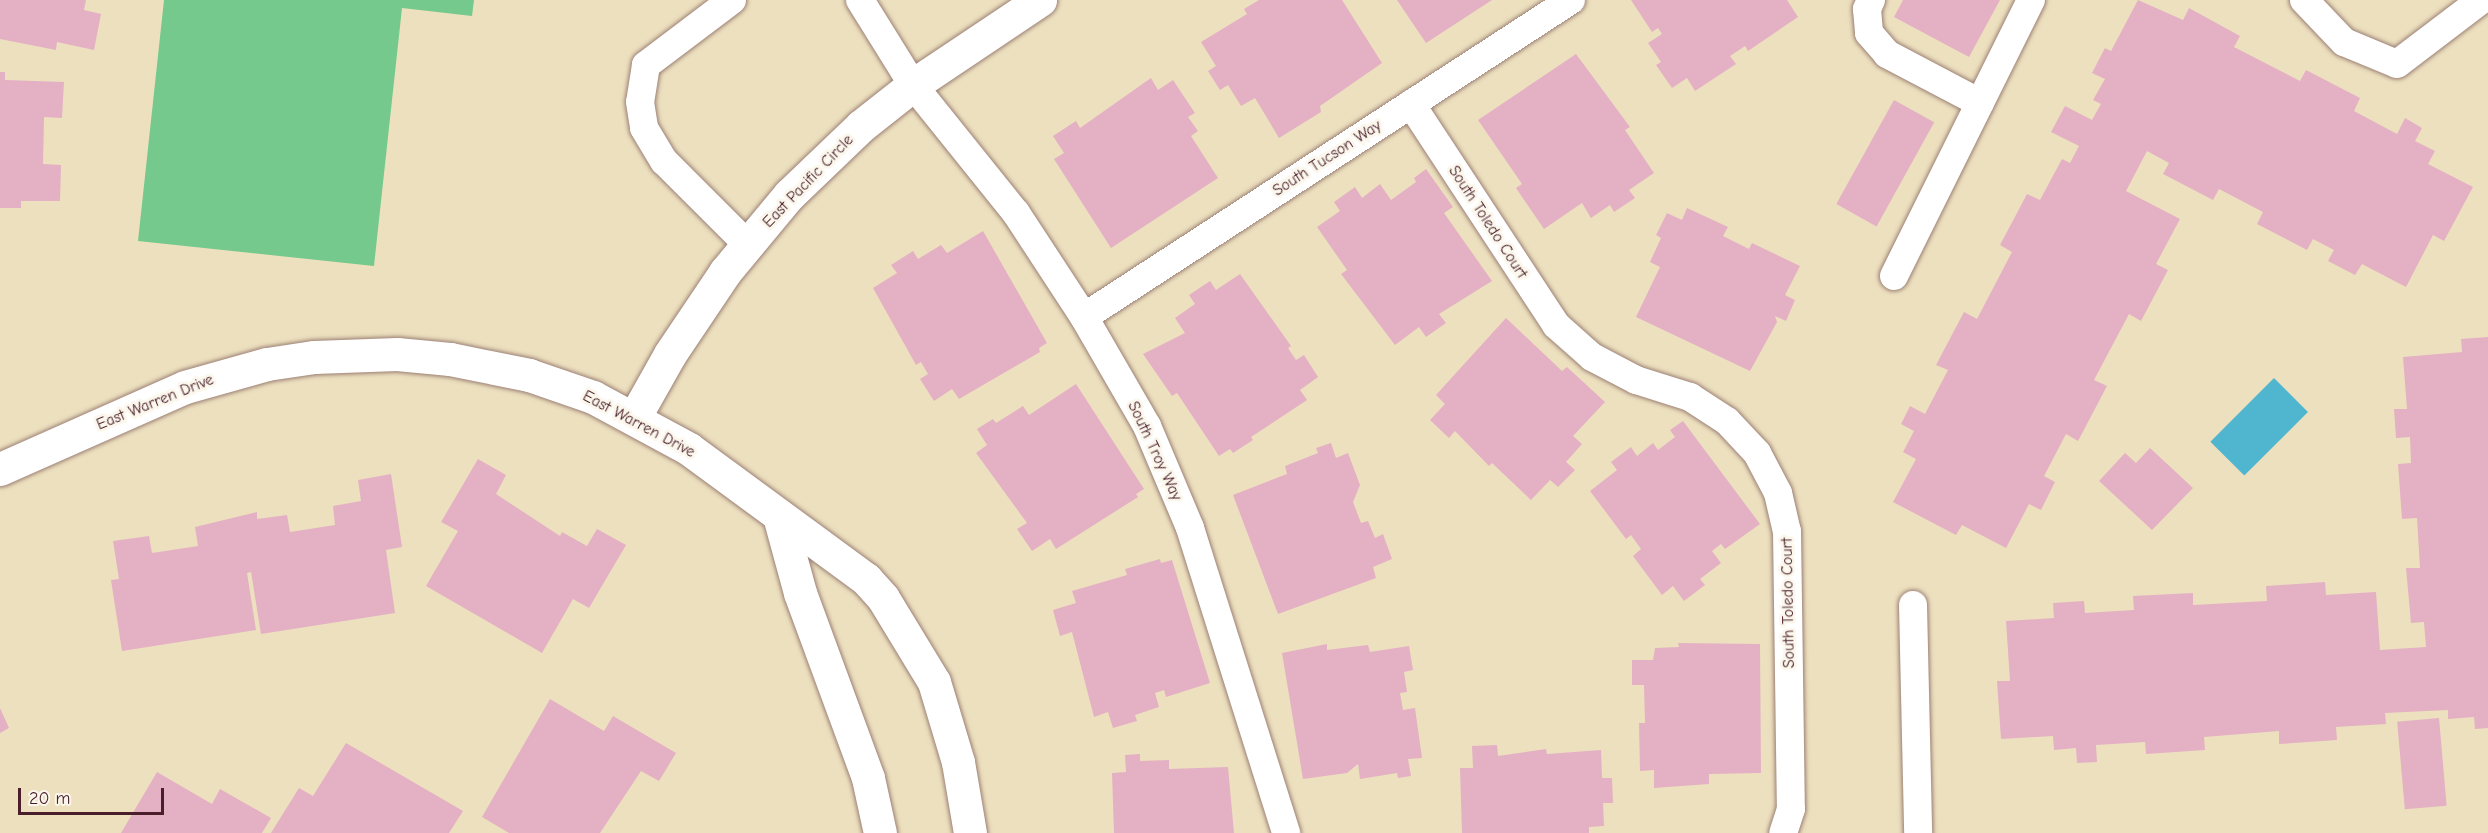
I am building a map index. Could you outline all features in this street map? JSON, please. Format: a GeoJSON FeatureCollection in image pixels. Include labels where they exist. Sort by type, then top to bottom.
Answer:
{"type":"FeatureCollection","features":[{"type":"Feature","properties":{"kind":"street","name":"East Pacific Circle"},"geometry":{"type":"LineString","coordinates":[[634,418],[670,354],[748,245],[789,195],[861,126],[913,85],[1040,0]]}},
{"type":"Feature","properties":{"kind":"street","name":"East Warren Drive"},"geometry":{"type":"LineString","coordinates":[[0,469],[185,387],[267,364],[325,356],[397,354],[491,366],[549,381],[634,418],[689,449],[866,579],[917,648],[934,682],[958,762],[970,833]]}},
{"type":"Feature","properties":{"kind":"street"},"geometry":{"type":"LineString","coordinates":[[779,516],[800,593],[868,778],[880,833]]}},
{"type":"Feature","properties":{"kind":"lane"},"geometry":{"type":"LineString","coordinates":[[732,0],[646,65],[640,102],[644,128],[664,161],[748,245]]}},
{"type":"Feature","properties":{"kind":"lane","name":"South Troy Way"},"geometry":{"type":"LineString","coordinates":[[860,0],[913,85],[1016,213],[1084,317],[1147,426],[1190,528],[1286,833]]}},
{"type":"Feature","properties":{"kind":"lane","name":"South Tucson Way"},"geometry":{"type":"LineString","coordinates":[[1084,317],[1571,0]]}},
{"type":"Feature","properties":{"kind":"lane"},"geometry":{"type":"LineString","coordinates":[[1871,0],[1867,9],[1869,33],[1887,54],[1980,103]]}},
{"type":"Feature","properties":{"kind":"lane"},"geometry":{"type":"LineString","coordinates":[[1894,276],[2031,0]]}},
{"type":"Feature","properties":{"kind":"lane"},"geometry":{"type":"LineString","coordinates":[[2304,0],[2344,42],[2397,64],[2481,0]]}},
{"type":"Feature","properties":{"kind":"lane","name":"South Toledo Court"},"geometry":{"type":"LineString","coordinates":[[1411,104],[1556,325],[1592,357],[1636,380],[1690,397],[1728,421],[1757,453],[1778,493],[1787,531],[1791,809],[1783,833]]}},
{"type":"Feature","properties":{"kind":"lane"},"geometry":{"type":"LineString","coordinates":[[1913,605],[1918,833]]}},
{"type":"Feature","properties":{"kind":"green space"},"geometry":{"type":"Polygon","coordinates":[[[164,0],[474,0],[472,16],[402,8],[374,266],[138,241],[164,0]]]}},
{"type":"Feature","properties":{"kind":"water"},"geometry":{"type":"Polygon","coordinates":[[[2274,378],[2308,412],[2244,476],[2210,442],[2274,378]]]}},
{"type":"Feature","properties":{"kind":"building"},"geometry":{"type":"Polygon","coordinates":[[[0,0],[86,0],[84,10],[101,14],[94,50],[57,42],[56,50],[0,39],[0,0]]]}},
{"type":"Feature","properties":{"kind":"building"},"geometry":{"type":"Polygon","coordinates":[[[1259,0],[1342,0],[1382,63],[1320,106],[1321,112],[1279,138],[1255,98],[1241,106],[1228,85],[1220,90],[1208,71],[1216,66],[1201,42],[1247,14],[1244,9],[1259,0]]]}},
{"type":"Feature","properties":{"kind":"building"},"geometry":{"type":"Polygon","coordinates":[[[1397,0],[1492,0],[1426,43],[1397,0]]]}},
{"type":"Feature","properties":{"kind":"building"},"geometry":{"type":"Polygon","coordinates":[[[1631,0],[1787,0],[1798,17],[1748,51],[1745,46],[1730,56],[1736,64],[1695,91],[1687,78],[1672,88],[1656,65],[1661,62],[1648,43],[1662,34],[1658,28],[1652,32],[1631,0]]]}},
{"type":"Feature","properties":{"kind":"building"},"geometry":{"type":"Polygon","coordinates":[[[1903,0],[2000,0],[1969,57],[1894,17],[1903,0]]]}},
{"type":"Feature","properties":{"kind":"building"},"geometry":{"type":"Polygon","coordinates":[[[2138,0],[2183,20],[2189,8],[2240,36],[2234,47],[2300,81],[2306,70],[2360,98],[2354,111],[2397,134],[2405,118],[2422,128],[2415,141],[2435,151],[2428,164],[2473,187],[2444,241],[2433,235],[2406,287],[2362,264],[2355,275],[2328,261],[2334,250],[2313,239],[2307,250],[2257,224],[2263,212],[2219,189],[2213,200],[2163,174],[2169,163],[2147,151],[2126,191],[2180,219],[2156,264],[2168,270],[2141,321],[2129,314],[2094,380],[2107,386],[2078,441],[2066,434],[2044,476],[2055,482],[2041,510],[2029,504],[2006,548],[1962,525],[1956,535],[1893,502],[1916,459],[1903,452],[1914,431],[1901,424],[1910,406],[1925,414],[1948,370],[1936,365],[1964,312],[1977,319],[2012,252],[2000,245],[2027,194],[2040,200],[2062,159],[2070,163],[2079,146],[2051,132],[2065,106],[2092,120],[2101,104],[2093,100],[2105,79],[2092,73],[2105,48],[2111,51],[2138,0]]]}},
{"type":"Feature","properties":{"kind":"building"},"geometry":{"type":"Polygon","coordinates":[[[1576,54],[1630,127],[1625,130],[1654,173],[1629,190],[1635,198],[1614,212],[1610,205],[1591,218],[1582,203],[1544,229],[1516,188],[1522,184],[1478,120],[1576,54]]]}},
{"type":"Feature","properties":{"kind":"building"},"geometry":{"type":"Polygon","coordinates":[[[0,72],[5,72],[5,80],[64,82],[62,118],[44,117],[43,164],[61,165],[60,201],[21,201],[21,208],[0,208],[0,72]]]}},
{"type":"Feature","properties":{"kind":"building"},"geometry":{"type":"Polygon","coordinates":[[[1151,78],[1158,90],[1173,80],[1195,113],[1188,117],[1198,131],[1191,136],[1218,178],[1111,248],[1054,159],[1064,153],[1053,136],[1076,121],[1080,128],[1151,78]]]}},
{"type":"Feature","properties":{"kind":"building"},"geometry":{"type":"Polygon","coordinates":[[[1894,100],[1934,122],[1877,226],[1836,204],[1894,100]]]}},
{"type":"Feature","properties":{"kind":"building"},"geometry":{"type":"Polygon","coordinates":[[[1426,169],[1453,207],[1444,213],[1492,281],[1439,314],[1446,323],[1426,337],[1419,327],[1395,345],[1341,274],[1347,270],[1317,227],[1340,211],[1334,202],[1355,187],[1362,198],[1380,184],[1391,200],[1416,182],[1414,178],[1426,169]]]}},
{"type":"Feature","properties":{"kind":"building"},"geometry":{"type":"Polygon","coordinates":[[[1687,208],[1728,227],[1723,236],[1749,249],[1752,243],[1800,266],[1785,295],[1795,300],[1786,321],[1775,316],[1777,322],[1750,371],[1636,317],[1660,267],[1650,262],[1661,238],[1656,235],[1667,213],[1682,220],[1687,208]]]}},
{"type":"Feature","properties":{"kind":"building"},"geometry":{"type":"Polygon","coordinates":[[[983,231],[1047,343],[1039,348],[1040,352],[959,399],[952,389],[934,401],[920,379],[928,374],[921,362],[916,365],[873,288],[897,273],[891,265],[913,251],[918,259],[941,245],[947,253],[983,231]]]}},
{"type":"Feature","properties":{"kind":"building"},"geometry":{"type":"Polygon","coordinates":[[[1240,274],[1291,346],[1288,348],[1296,360],[1304,355],[1318,377],[1300,390],[1307,400],[1251,437],[1253,440],[1233,453],[1230,449],[1219,456],[1177,393],[1172,396],[1143,354],[1185,333],[1175,318],[1195,304],[1189,295],[1210,281],[1216,290],[1240,274]]]}},
{"type":"Feature","properties":{"kind":"building"},"geometry":{"type":"Polygon","coordinates":[[[1506,318],[1562,371],[1567,367],[1605,402],[1573,436],[1582,444],[1566,462],[1575,470],[1558,487],[1550,480],[1531,500],[1492,463],[1489,466],[1455,431],[1449,438],[1430,420],[1445,404],[1436,395],[1506,318]]]}},
{"type":"Feature","properties":{"kind":"building"},"geometry":{"type":"Polygon","coordinates":[[[2488,337],[2488,728],[2475,729],[2474,717],[2448,719],[2448,710],[2385,713],[2386,724],[2336,727],[2337,740],[2279,744],[2279,731],[2204,737],[2205,750],[2146,754],[2145,742],[2096,745],[2097,762],[2077,763],[2076,748],[2054,750],[2053,736],[2001,739],[1997,681],[2010,681],[2006,621],[2054,618],[2053,603],[2084,601],[2085,613],[2134,610],[2133,596],[2193,593],[2193,605],[2267,601],[2266,586],[2325,582],[2326,595],[2376,592],[2380,650],[2426,647],[2424,622],[2411,623],[2406,568],[2420,568],[2417,518],[2402,519],[2398,464],[2411,463],[2410,437],[2396,438],[2394,409],[2407,409],[2403,357],[2462,352],[2461,339],[2488,337]]]}},
{"type":"Feature","properties":{"kind":"building"},"geometry":{"type":"Polygon","coordinates":[[[1076,384],[1144,489],[1136,494],[1138,497],[1056,549],[1050,539],[1032,551],[1017,529],[1027,523],[976,453],[987,445],[977,429],[993,419],[996,423],[1023,406],[1029,415],[1076,384]]]}},
{"type":"Feature","properties":{"kind":"building"},"geometry":{"type":"Polygon","coordinates":[[[1683,421],[1760,524],[1725,549],[1721,544],[1712,551],[1721,563],[1700,579],[1705,585],[1684,601],[1673,586],[1662,595],[1633,556],[1641,549],[1631,535],[1626,539],[1590,491],[1617,470],[1611,462],[1631,447],[1637,456],[1653,443],[1658,450],[1675,437],[1670,430],[1683,421]]]}},
{"type":"Feature","properties":{"kind":"building"},"geometry":{"type":"Polygon","coordinates":[[[1331,443],[1336,458],[1348,453],[1360,485],[1353,502],[1361,523],[1368,521],[1375,538],[1383,534],[1392,559],[1373,567],[1376,578],[1278,614],[1233,495],[1287,474],[1285,466],[1318,453],[1316,448],[1331,443]]]}},
{"type":"Feature","properties":{"kind":"building"},"geometry":{"type":"Polygon","coordinates":[[[2150,448],[2193,488],[2152,530],[2099,481],[2125,453],[2136,463],[2150,448]]]}},
{"type":"Feature","properties":{"kind":"building"},"geometry":{"type":"Polygon","coordinates":[[[478,459],[506,475],[496,494],[560,536],[562,532],[587,546],[597,529],[626,545],[589,608],[573,599],[542,653],[426,586],[458,531],[441,522],[478,459]]]}},
{"type":"Feature","properties":{"kind":"building"},"geometry":{"type":"Polygon","coordinates":[[[391,474],[402,547],[386,550],[395,613],[261,634],[251,572],[247,573],[256,630],[122,651],[111,580],[119,579],[113,541],[149,536],[152,553],[198,546],[195,527],[257,512],[257,519],[287,515],[290,532],[335,525],[333,506],[361,501],[358,480],[391,474]]]}},
{"type":"Feature","properties":{"kind":"building"},"geometry":{"type":"Polygon","coordinates":[[[1160,559],[1161,563],[1172,560],[1210,683],[1166,697],[1164,690],[1155,693],[1159,707],[1135,715],[1137,721],[1113,728],[1108,712],[1094,717],[1072,632],[1060,636],[1053,610],[1076,603],[1072,591],[1127,575],[1125,569],[1160,559]]]}},
{"type":"Feature","properties":{"kind":"building"},"geometry":{"type":"Polygon","coordinates":[[[1678,643],[1760,644],[1761,773],[1709,774],[1709,784],[1654,788],[1654,770],[1640,771],[1639,723],[1645,723],[1644,685],[1632,685],[1632,660],[1653,660],[1655,648],[1679,647],[1678,643]]]}},
{"type":"Feature","properties":{"kind":"building"},"geometry":{"type":"Polygon","coordinates":[[[1327,644],[1327,650],[1368,645],[1370,652],[1409,646],[1413,670],[1404,672],[1407,692],[1400,693],[1403,710],[1415,708],[1422,758],[1408,759],[1411,776],[1398,778],[1397,773],[1360,779],[1358,764],[1347,773],[1303,779],[1282,653],[1327,644]]]}},
{"type":"Feature","properties":{"kind":"building"},"geometry":{"type":"Polygon","coordinates":[[[550,699],[604,731],[613,716],[676,753],[659,781],[641,771],[600,833],[509,833],[482,817],[550,699]]]}},
{"type":"Feature","properties":{"kind":"building"},"geometry":{"type":"Polygon","coordinates":[[[0,708],[9,728],[0,733],[0,708]]]}},
{"type":"Feature","properties":{"kind":"building"},"geometry":{"type":"Polygon","coordinates":[[[2439,718],[2447,806],[2405,809],[2397,722],[2439,718]]]}},
{"type":"Feature","properties":{"kind":"building"},"geometry":{"type":"Polygon","coordinates":[[[346,743],[463,811],[449,833],[271,833],[299,788],[313,796],[346,743]]]}},
{"type":"Feature","properties":{"kind":"building"},"geometry":{"type":"Polygon","coordinates":[[[1497,745],[1498,756],[1546,749],[1547,754],[1601,750],[1602,778],[1612,778],[1613,803],[1603,803],[1604,826],[1589,827],[1589,833],[1462,833],[1460,768],[1473,768],[1472,746],[1497,745]]]}},
{"type":"Feature","properties":{"kind":"building"},"geometry":{"type":"Polygon","coordinates":[[[1140,754],[1140,761],[1169,760],[1169,769],[1228,767],[1234,833],[1114,833],[1112,773],[1126,772],[1125,755],[1140,754]]]}},
{"type":"Feature","properties":{"kind":"building"},"geometry":{"type":"Polygon","coordinates":[[[157,772],[212,804],[220,789],[271,818],[262,833],[121,833],[157,772]]]}}]}
